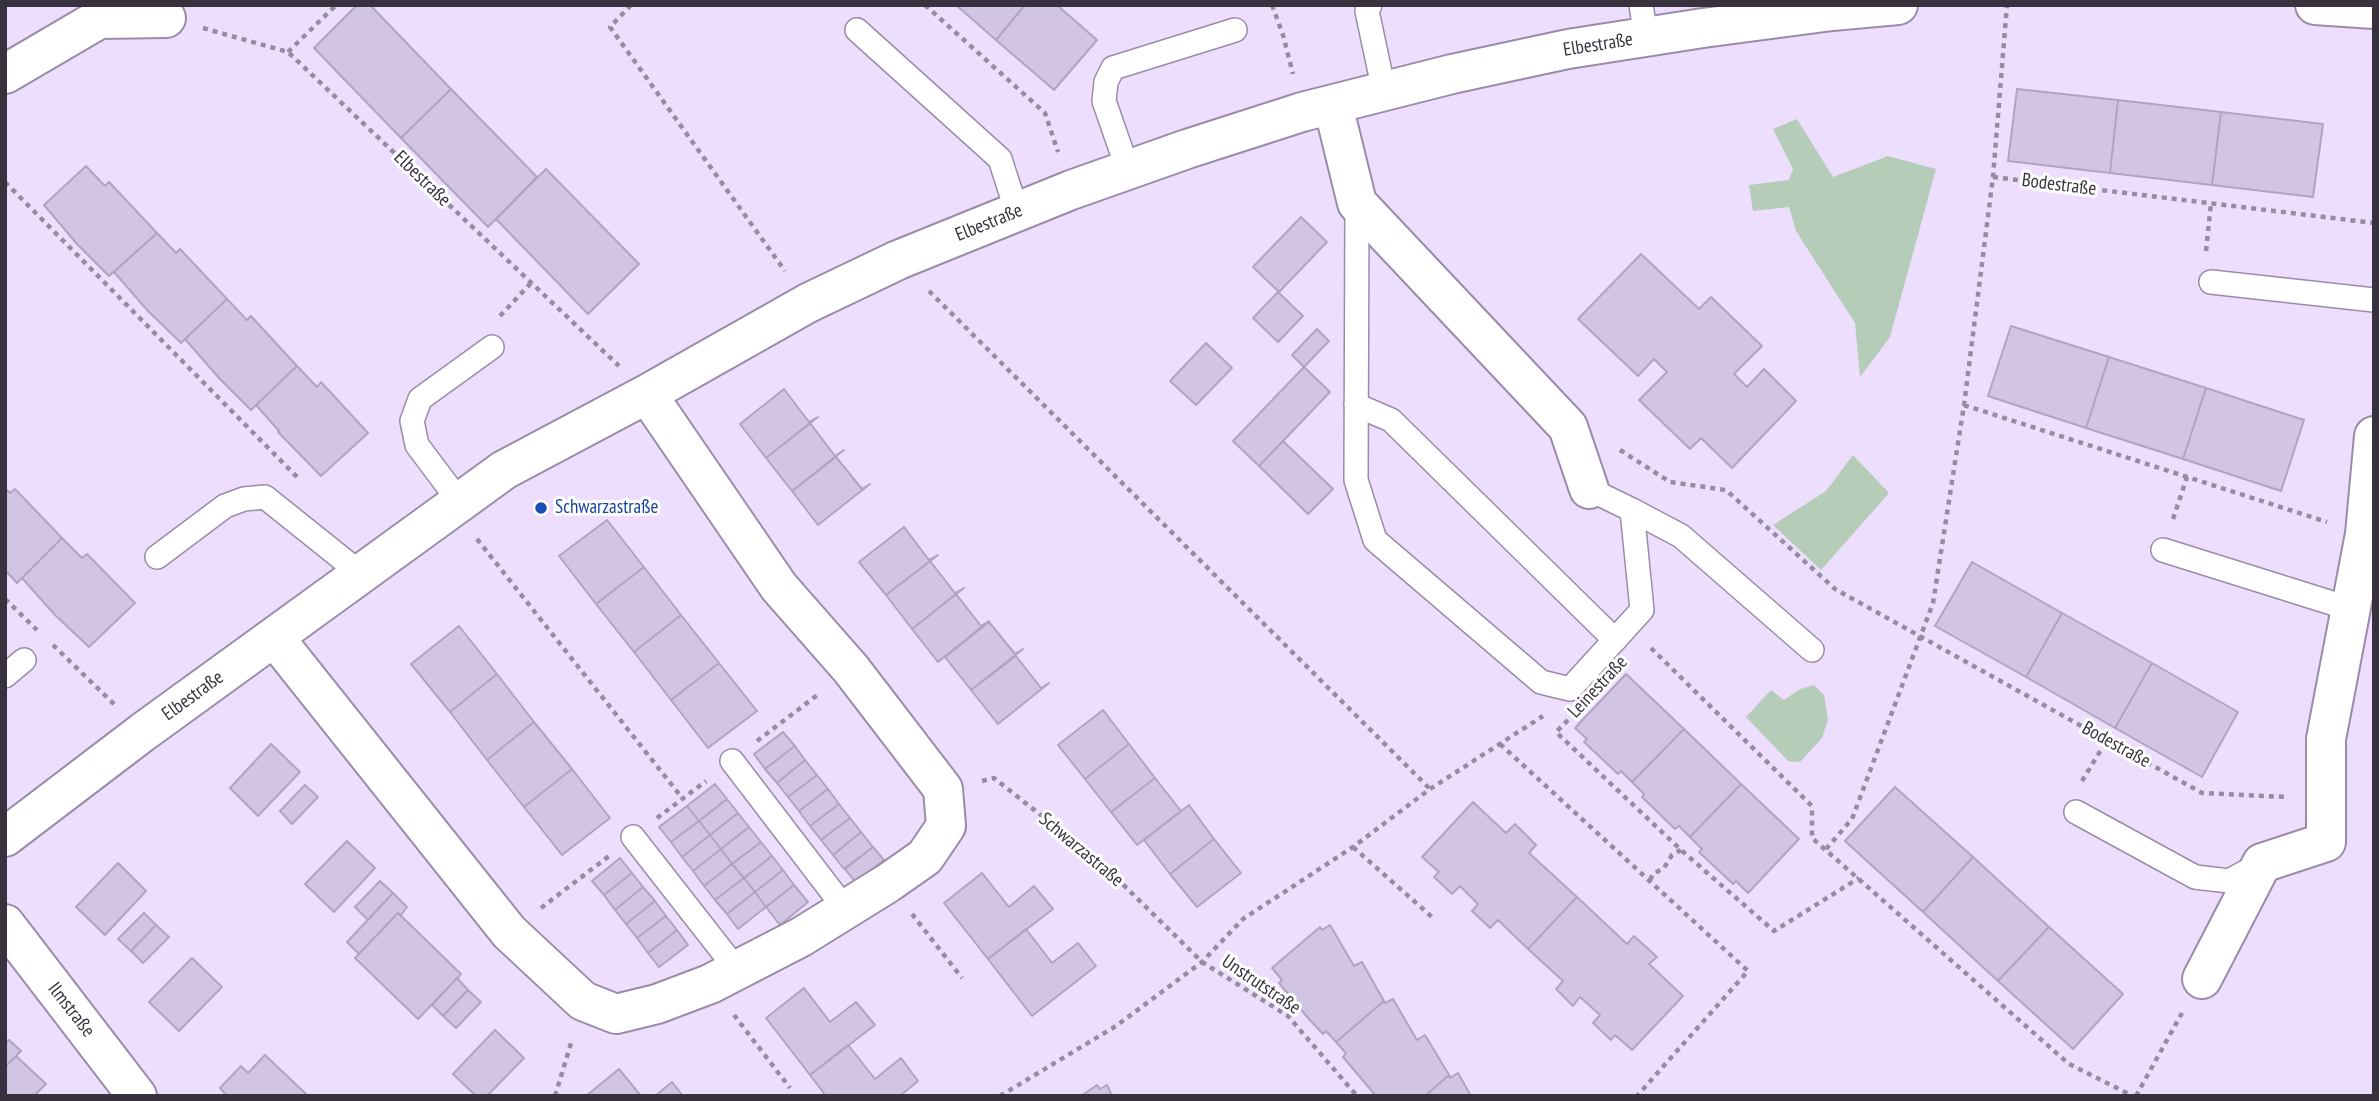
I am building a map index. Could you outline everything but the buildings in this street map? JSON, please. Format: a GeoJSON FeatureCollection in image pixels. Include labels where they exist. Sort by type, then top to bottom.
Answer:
{"type":"FeatureCollection","features":[{"type":"Feature","properties":{"kind":"street","name":"Elbestraße"},"geometry":{"type":"LineString","coordinates":[[5,838],[143,732],[503,470],[647,394],[808,303],[898,260],[1071,190],[1317,109],[1452,74],[1569,49],[1644,21],[1806,14],[1898,5]]}},
{"type":"Feature","properties":{"kind":"street"},"geometry":{"type":"LineString","coordinates":[[2315,5],[2374,9]]}},
{"type":"Feature","properties":{"kind":"street"},"geometry":{"type":"LineString","coordinates":[[5,74],[99,19],[166,18]]}},
{"type":"Feature","properties":{"kind":"street"},"geometry":{"type":"LineString","coordinates":[[1317,109],[1357,203],[1568,427],[1589,489]]}},
{"type":"Feature","properties":{"kind":"street"},"geometry":{"type":"LineString","coordinates":[[274,637],[509,932],[583,1001],[616,1014],[657,1004],[723,977],[801,937],[888,883],[925,857],[946,826],[943,789],[851,669],[779,587],[647,394]]}},
{"type":"Feature","properties":{"kind":"street"},"geometry":{"type":"LineString","coordinates":[[2202,979],[2262,863],[2326,842],[2326,739],[2365,534],[2374,436]]}},
{"type":"Feature","properties":{"kind":"street","name":"Ilmstraße"},"geometry":{"type":"LineString","coordinates":[[5,924],[137,1096]]}},
{"type":"Feature","properties":{"kind":"lane"},"geometry":{"type":"LineString","coordinates":[[1370,5],[1367,11],[1384,92]]}},
{"type":"Feature","properties":{"kind":"lane"},"geometry":{"type":"LineString","coordinates":[[857,30],[1000,159],[1017,212]]}},
{"type":"Feature","properties":{"kind":"lane"},"geometry":{"type":"LineString","coordinates":[[1128,170],[1104,101],[1106,82],[1113,68],[1234,30]]}},
{"type":"Feature","properties":{"kind":"lane"},"geometry":{"type":"LineString","coordinates":[[1357,203],[1356,480],[1375,540],[1541,682],[1570,689],[1642,610],[1632,510]]}},
{"type":"Feature","properties":{"kind":"lane"},"geometry":{"type":"LineString","coordinates":[[2211,282],[2374,300]]}},
{"type":"Feature","properties":{"kind":"lane"},"geometry":{"type":"LineString","coordinates":[[455,504],[417,445],[412,421],[421,399],[492,347]]}},
{"type":"Feature","properties":{"kind":"lane"},"geometry":{"type":"LineString","coordinates":[[1356,405],[1391,420],[1615,640]]}},
{"type":"Feature","properties":{"kind":"lane"},"geometry":{"type":"LineString","coordinates":[[1589,489],[1681,536],[1812,650]]}},
{"type":"Feature","properties":{"kind":"lane"},"geometry":{"type":"LineString","coordinates":[[157,557],[225,506],[244,499],[265,497],[360,573]]}},
{"type":"Feature","properties":{"kind":"lane"},"geometry":{"type":"LineString","coordinates":[[2163,550],[2351,609]]}},
{"type":"Feature","properties":{"kind":"lane"},"geometry":{"type":"LineString","coordinates":[[5,676],[24,660]]}},
{"type":"Feature","properties":{"kind":"lane"},"geometry":{"type":"LineString","coordinates":[[732,761],[846,910]]}},
{"type":"Feature","properties":{"kind":"lane"},"geometry":{"type":"LineString","coordinates":[[2076,812],[2195,877],[2230,881],[2262,863]]}},
{"type":"Feature","properties":{"kind":"lane"},"geometry":{"type":"LineString","coordinates":[[633,837],[723,977]]}},
{"type":"Feature","properties":{"kind":"path"},"geometry":{"type":"LineString","coordinates":[[288,52],[336,5]]}},
{"type":"Feature","properties":{"kind":"path"},"geometry":{"type":"LineString","coordinates":[[631,5],[610,27],[808,303]]}},
{"type":"Feature","properties":{"kind":"path"},"geometry":{"type":"LineString","coordinates":[[925,5],[1045,113],[1071,190]]}},
{"type":"Feature","properties":{"kind":"path"},"geometry":{"type":"LineString","coordinates":[[1272,5],[1317,109]]}},
{"type":"Feature","properties":{"kind":"path"},"geometry":{"type":"LineString","coordinates":[[1826,849],[1852,819],[1923,636],[1933,603],[1964,405],[1993,177],[2007,5]]}},
{"type":"Feature","properties":{"kind":"path","name":"Elbestraße"},"geometry":{"type":"LineString","coordinates":[[166,18],[288,52],[647,394]]}},
{"type":"Feature","properties":{"kind":"path","name":"Bodestraße"},"geometry":{"type":"LineString","coordinates":[[1993,177],[2374,223]]}},
{"type":"Feature","properties":{"kind":"path"},"geometry":{"type":"LineString","coordinates":[[5,182],[300,480]]}},
{"type":"Feature","properties":{"kind":"path"},"geometry":{"type":"LineString","coordinates":[[2211,203],[2203,281],[2211,282]]}},
{"type":"Feature","properties":{"kind":"path"},"geometry":{"type":"LineString","coordinates":[[898,260],[1430,789]]}},
{"type":"Feature","properties":{"kind":"path"},"geometry":{"type":"LineString","coordinates":[[492,347],[486,331],[531,284]]}},
{"type":"Feature","properties":{"kind":"path"},"geometry":{"type":"LineString","coordinates":[[1964,405],[2365,534]]}},
{"type":"Feature","properties":{"kind":"path"},"geometry":{"type":"LineString","coordinates":[[1568,427],[1612,445],[1670,482],[1668,529]]}},
{"type":"Feature","properties":{"kind":"path"},"geometry":{"type":"LineString","coordinates":[[2163,550],[2187,477]]}},
{"type":"Feature","properties":{"kind":"path","name":"Bodestraße"},"geometry":{"type":"LineString","coordinates":[[1670,482],[1726,490],[1835,589],[2202,793],[2326,799]]}},
{"type":"Feature","properties":{"kind":"path"},"geometry":{"type":"LineString","coordinates":[[455,504],[683,799]]}},
{"type":"Feature","properties":{"kind":"path"},"geometry":{"type":"LineString","coordinates":[[5,599],[41,634]]}},
{"type":"Feature","properties":{"kind":"path"},"geometry":{"type":"LineString","coordinates":[[1642,640],[1812,806],[1812,838],[2069,1064],[2134,1096],[2202,979]]}},
{"type":"Feature","properties":{"kind":"path","name":"Elbestraße"},"geometry":{"type":"LineString","coordinates":[[51,643],[143,732]]}},
{"type":"Feature","properties":{"kind":"path"},"geometry":{"type":"LineString","coordinates":[[509,932],[851,669]]}},
{"type":"Feature","properties":{"kind":"path"},"geometry":{"type":"LineString","coordinates":[[1002,1095],[1116,1027],[1202,962],[1243,919],[1353,847],[1430,789],[1549,713],[1541,682]]}},
{"type":"Feature","properties":{"kind":"path","name":"Leinestraße"},"geometry":{"type":"LineString","coordinates":[[1574,714],[1556,732],[1681,850],[1774,931],[1859,877]]}},
{"type":"Feature","properties":{"kind":"path"},"geometry":{"type":"LineString","coordinates":[[2076,812],[2069,802],[2107,740]]}},
{"type":"Feature","properties":{"kind":"path"},"geometry":{"type":"LineString","coordinates":[[1500,744],[1748,971],[1637,1096]]}},
{"type":"Feature","properties":{"kind":"path","name":"Schwarzastraße"},"geometry":{"type":"LineString","coordinates":[[943,789],[994,778],[1101,863],[1202,962]]}},
{"type":"Feature","properties":{"kind":"path"},"geometry":{"type":"LineString","coordinates":[[1353,847],[1432,917]]}},
{"type":"Feature","properties":{"kind":"path"},"geometry":{"type":"LineString","coordinates":[[1650,880],[1653,874],[1664,868],[1672,855],[1681,850]]}},
{"type":"Feature","properties":{"kind":"path"},"geometry":{"type":"LineString","coordinates":[[888,883],[962,978]]}},
{"type":"Feature","properties":{"kind":"path","name":"Unstrutstraße"},"geometry":{"type":"LineString","coordinates":[[1202,962],[1288,1016],[1357,1096]]}},
{"type":"Feature","properties":{"kind":"path"},"geometry":{"type":"LineString","coordinates":[[723,977],[790,1088]]}},
{"type":"Feature","properties":{"kind":"path"},"geometry":{"type":"LineString","coordinates":[[555,1096],[583,1001]]}},
{"type":"Feature","properties":{"kind":"green space"},"geometry":{"type":"Polygon","coordinates":[[[1797,119],[1833,177],[1888,156],[1936,169],[1890,337],[1860,377],[1855,323],[1796,231],[1789,207],[1753,211],[1749,185],[1789,180],[1793,169],[1773,129],[1797,119]]]}},
{"type":"Feature","properties":{"kind":"green space"},"geometry":{"type":"Polygon","coordinates":[[[1853,455],[1889,493],[1821,570],[1773,525],[1826,491],[1853,455]]]}},
{"type":"Feature","properties":{"kind":"green space"},"geometry":{"type":"Polygon","coordinates":[[[1814,685],[1824,695],[1828,719],[1822,738],[1800,762],[1788,761],[1746,717],[1771,690],[1784,700],[1800,689],[1814,685]]]}},
{"type":"Feature","properties":{"kind":"place","name":"Schwarzastraße"},"geometry":{"type":"Point","coordinates":[541,508]}}]}
